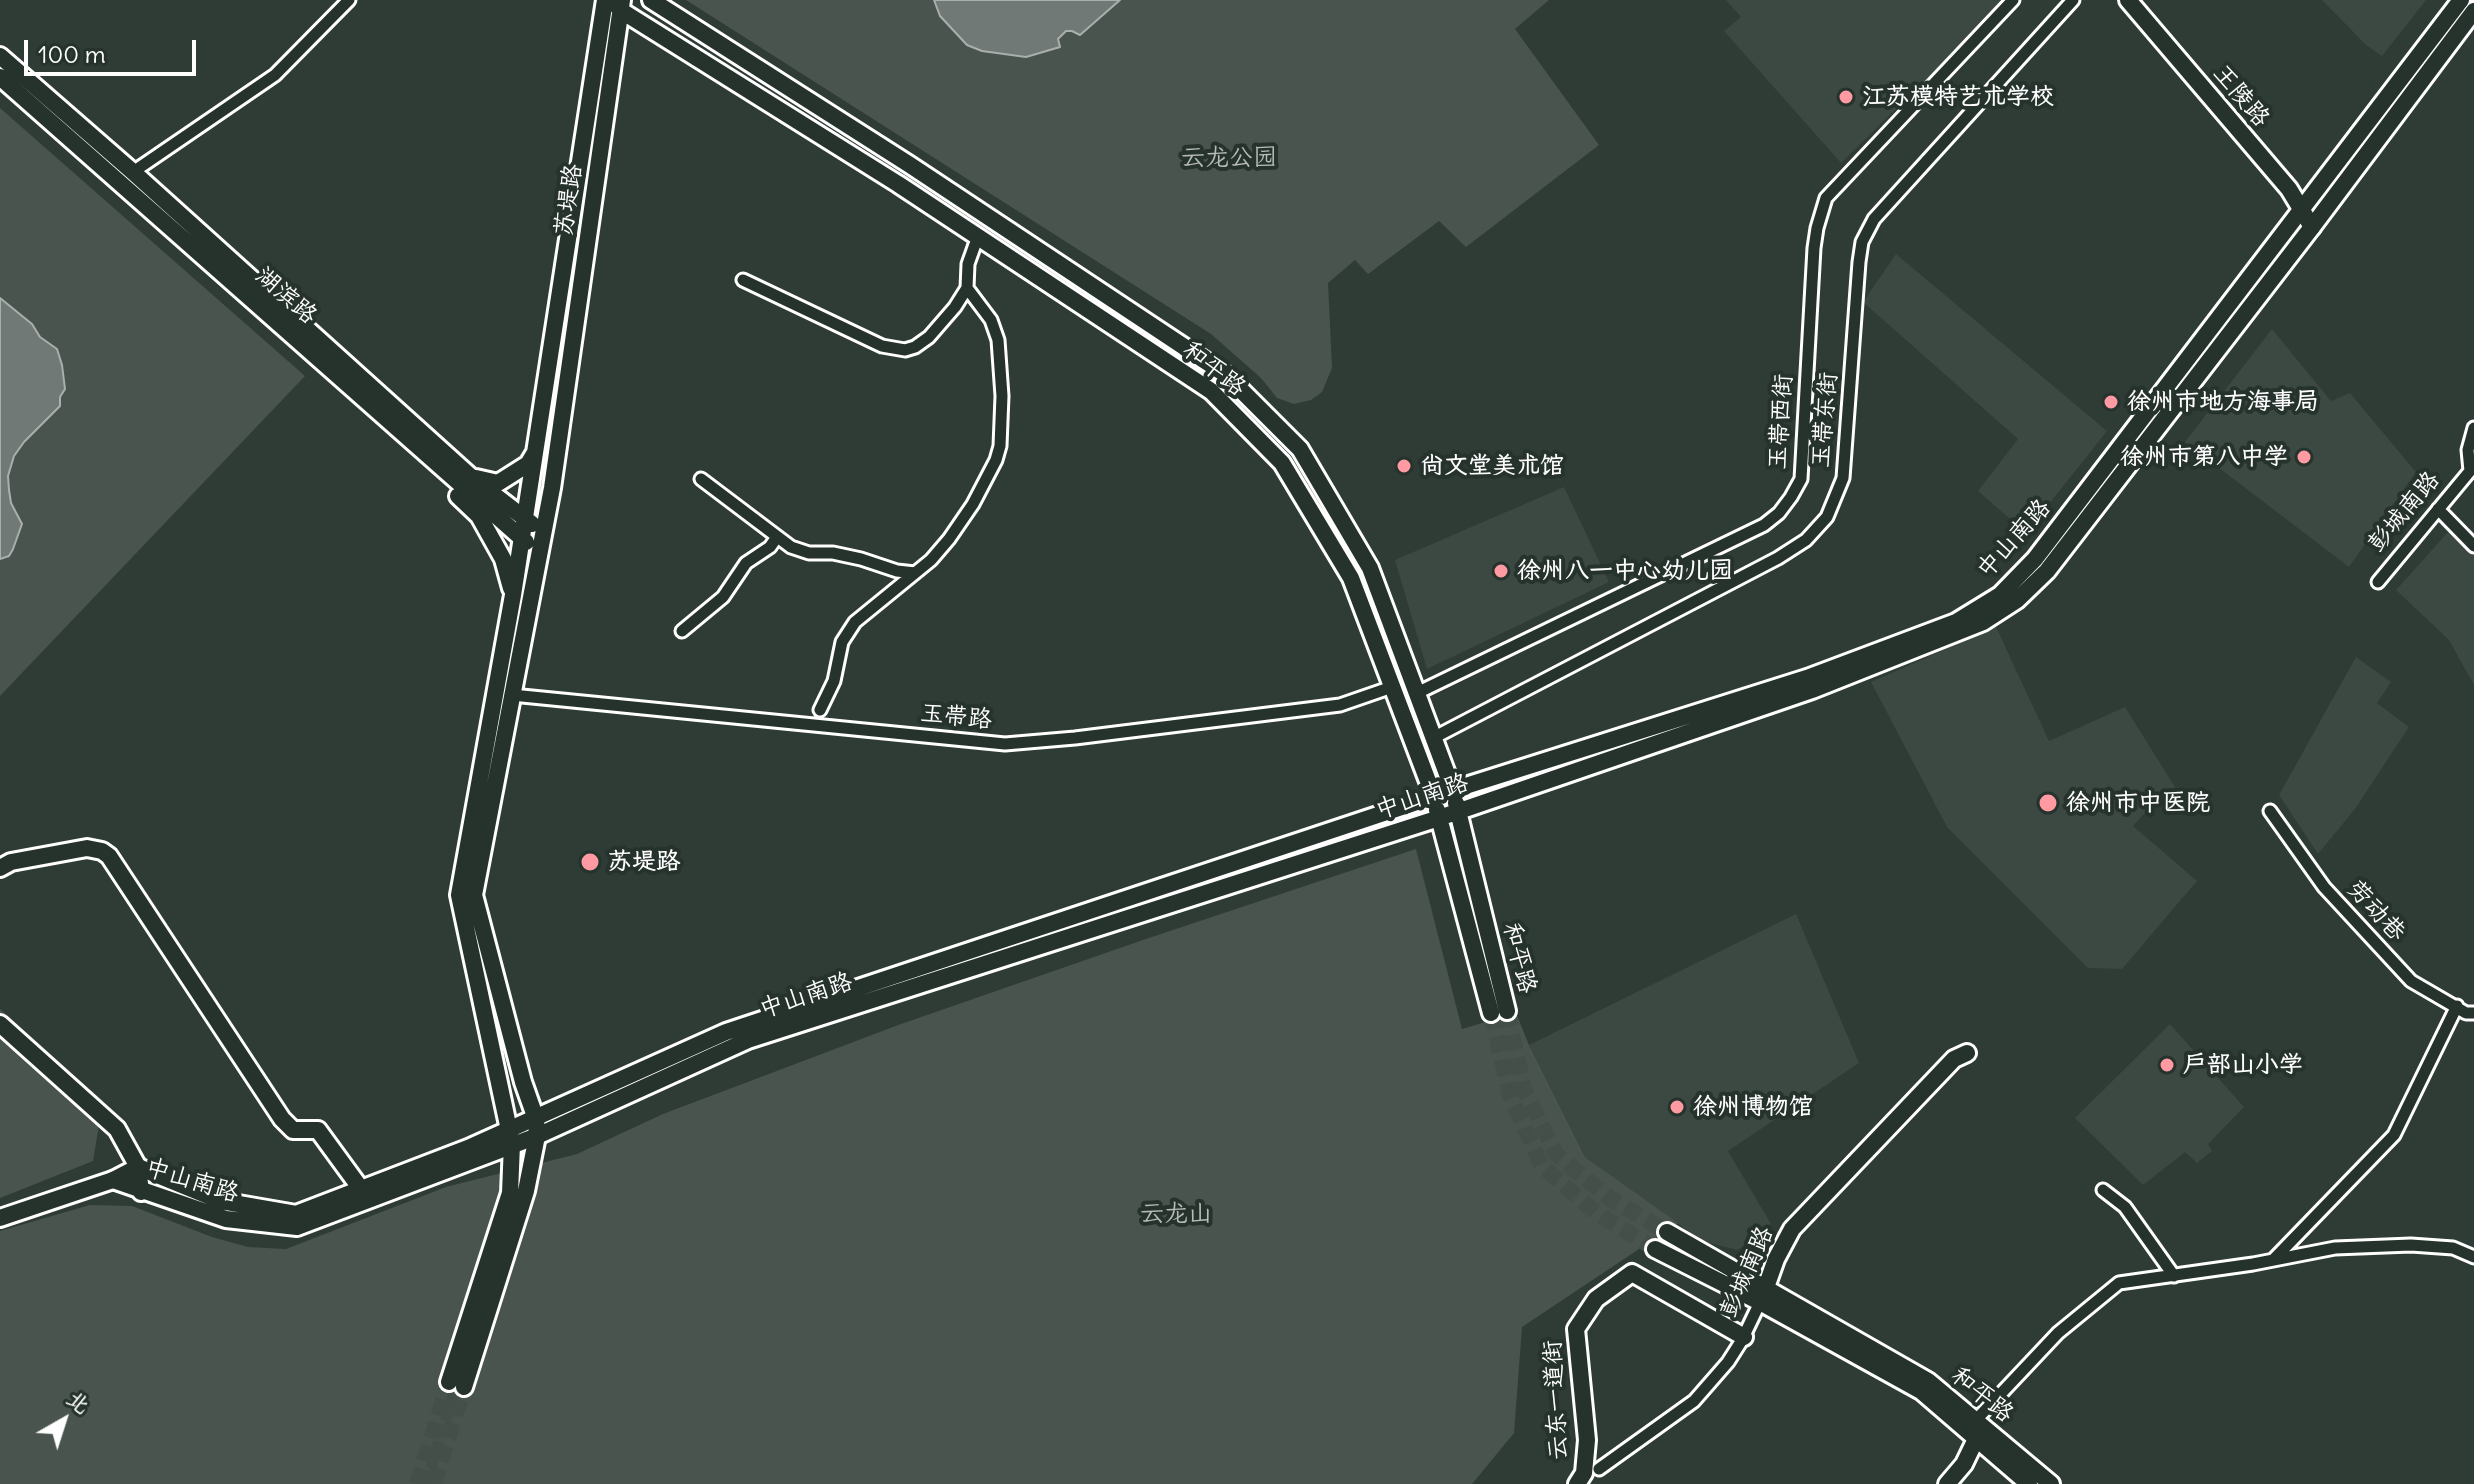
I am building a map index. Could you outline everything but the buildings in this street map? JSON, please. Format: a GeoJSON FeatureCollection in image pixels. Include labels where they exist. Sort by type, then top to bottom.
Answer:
{"type":"FeatureCollection","features":[{"type":"Feature","properties":{"kind":"main road","name":"苏堤路"},"geometry":{"type":"LineString","coordinates":[[505,701],[513,595],[605,0]]}},
{"type":"Feature","properties":{"kind":"main road","name":"和平路"},"geometry":{"type":"LineString","coordinates":[[618,3],[1211,391],[1282,463],[1351,578],[1434,797],[1499,1012],[1458,811],[1435,737],[1370,568],[1300,449],[1225,374],[923,174],[651,0]]}},
{"type":"Feature","properties":{"kind":"main road","name":"王陵路"},"geometry":{"type":"LineString","coordinates":[[2128,0],[2289,189],[2312,227]]}},
{"type":"Feature","properties":{"kind":"main road","name":"中山南路"},"geometry":{"type":"LineString","coordinates":[[113,1180],[226,1219],[297,1227],[511,1137],[536,1119],[726,1032],[1453,790],[1807,678],[1956,622],[2000,595],[2035,559],[2461,0]]}},
{"type":"Feature","properties":{"kind":"main road","name":"苏堤路"},"geometry":{"type":"LineString","coordinates":[[496,734],[474,895],[523,1082],[536,1119],[537,1136],[526,1191],[456,1385],[510,1193],[511,1137],[459,895],[552,488],[618,3]]}},
{"type":"Feature","properties":{"kind":"main road","name":"中山南路"},"geometry":{"type":"LineString","coordinates":[[113,1180],[138,1167],[221,1201],[296,1214],[511,1137],[537,1136],[748,1040],[1439,818],[1812,690],[1983,622],[2017,600],[2047,571],[2474,11]]}},
{"type":"Feature","properties":{"kind":"main road","name":"湖滨路"},"geometry":{"type":"LineString","coordinates":[[0,56],[471,477],[543,532]]}},
{"type":"Feature","properties":{"kind":"main road","name":"湖滨路"},"geometry":{"type":"LineString","coordinates":[[0,77],[539,552]]}},
{"type":"Feature","properties":{"kind":"main road"},"geometry":{"type":"LineString","coordinates":[[417,445],[440,479],[479,516],[503,559],[513,595]]}},
{"type":"Feature","properties":{"kind":"main road"},"geometry":{"type":"LineString","coordinates":[[471,477],[498,483],[528,464],[536,452]]}},
{"type":"Feature","properties":{"kind":"main road"},"geometry":{"type":"LineString","coordinates":[[0,868],[11,862],[87,848],[109,856],[282,1119],[293,1130],[318,1130],[361,1189]]}},
{"type":"Feature","properties":{"kind":"main road"},"geometry":{"type":"LineString","coordinates":[[0,1024],[117,1129],[138,1167],[141,1192]]}},
{"type":"Feature","properties":{"kind":"main road","name":"彭城南路"},"geometry":{"type":"LineString","coordinates":[[1763,1296],[1776,1259],[1792,1229],[1954,1059],[1967,1053]]}},
{"type":"Feature","properties":{"kind":"main road"},"geometry":{"type":"LineString","coordinates":[[0,1218],[113,1180]]}},
{"type":"Feature","properties":{"kind":"main road","name":"和平路"},"geometry":{"type":"LineString","coordinates":[[1667,1232],[1763,1296],[1921,1391],[2051,1484]]}},
{"type":"Feature","properties":{"kind":"main road","name":"和平路"},"geometry":{"type":"LineString","coordinates":[[1655,1249],[1763,1296]]}},
{"type":"Feature","properties":{"kind":"main road","name":"云东一道街"},"geometry":{"type":"LineString","coordinates":[[1577,1484],[1584,1473],[1587,1440],[1576,1329],[1596,1299],[1632,1273],[1744,1337]]}},
{"type":"Feature","properties":{"kind":"main road"},"geometry":{"type":"LineString","coordinates":[[1947,1484],[1964,1464],[1977,1429]]}},
{"type":"Feature","properties":{"kind":"main road","name":"和平路"},"geometry":{"type":"LineString","coordinates":[[1977,1429],[2029,1484]]}},
{"type":"Feature","properties":{"kind":"street"},"geometry":{"type":"LineString","coordinates":[[133,172],[275,75],[349,0]]}},
{"type":"Feature","properties":{"kind":"street","name":"玉带西街"},"geometry":{"type":"LineString","coordinates":[[1417,693],[1764,525],[1779,513],[1801,479],[1814,248],[1826,198],[2013,0]]}},
{"type":"Feature","properties":{"kind":"street","name":"玉带东街"},"geometry":{"type":"LineString","coordinates":[[1435,737],[1778,558],[1806,540],[1827,517],[1843,478],[1862,242],[1874,219],[2073,0]]}},
{"type":"Feature","properties":{"kind":"street"},"geometry":{"type":"LineString","coordinates":[[743,280],[882,346],[905,350],[915,347],[943,323],[967,288],[968,264],[978,236]]}},
{"type":"Feature","properties":{"kind":"street"},"geometry":{"type":"LineString","coordinates":[[820,710],[834,681],[842,642],[855,622],[931,560],[973,504],[1000,446],[1002,396],[998,340],[991,320],[967,288]]}},
{"type":"Feature","properties":{"kind":"street","name":"彭城南路"},"geometry":{"type":"LineString","coordinates":[[2378,582],[2470,471],[2468,450],[2474,428]]}},
{"type":"Feature","properties":{"kind":"street"},"geometry":{"type":"LineString","coordinates":[[701,479],[791,547],[809,553],[833,553],[915,573]]}},
{"type":"Feature","properties":{"kind":"street"},"geometry":{"type":"LineString","coordinates":[[2438,509],[2474,546]]}},
{"type":"Feature","properties":{"kind":"street"},"geometry":{"type":"LineString","coordinates":[[682,631],[723,597],[746,563],[770,547],[777,537]]}},
{"type":"Feature","properties":{"kind":"street","name":"玉带路"},"geometry":{"type":"LineString","coordinates":[[505,701],[1005,744],[1340,705],[1392,687]]}},
{"type":"Feature","properties":{"kind":"street","name":"劳动巷"},"geometry":{"type":"LineString","coordinates":[[2270,811],[2324,887],[2411,981],[2466,1013],[2474,1013]]}},
{"type":"Feature","properties":{"kind":"street"},"geometry":{"type":"LineString","coordinates":[[2273,1260],[2394,1135],[2457,1006]]}},
{"type":"Feature","properties":{"kind":"street"},"geometry":{"type":"LineString","coordinates":[[2103,1190],[2125,1207],[2174,1276]]}},
{"type":"Feature","properties":{"kind":"street"},"geometry":{"type":"LineString","coordinates":[[1977,1429],[2058,1333],[2119,1283],[2335,1248],[2411,1245],[2453,1248],[2474,1257]]}},
{"type":"Feature","properties":{"kind":"street","name":"彭城南路"},"geometry":{"type":"LineString","coordinates":[[1599,1469],[1694,1401],[1728,1362],[1744,1337],[1763,1296]]}},
{"type":"Feature","properties":{"kind":"shaded area"},"geometry":{"type":"Polygon","coordinates":[[[934,0],[1120,0],[1080,35],[1066,31],[1058,39],[1060,47],[1026,57],[982,51],[967,45],[940,16],[934,0]]]}},
{"type":"Feature","properties":{"kind":"shaded area","name":"江苏模特艺术学校"},"geometry":{"type":"Polygon","coordinates":[[[1726,0],[2007,0],[1841,163],[1724,31],[1741,17],[1726,0]]]}},
{"type":"Feature","properties":{"kind":"shaded area"},"geometry":{"type":"Polygon","coordinates":[[[2322,0],[2426,0],[2382,56],[2366,45],[2322,0]]]}},
{"type":"Feature","properties":{"kind":"shaded area"},"geometry":{"type":"Polygon","coordinates":[[[1896,254],[2107,431],[2026,533],[1978,491],[2018,439],[1863,302],[1896,254]]]}},
{"type":"Feature","properties":{"kind":"shaded area"},"geometry":{"type":"Polygon","coordinates":[[[0,298],[57,349],[65,389],[60,397],[60,406],[14,456],[8,476],[9,490],[11,503],[22,524],[9,556],[0,559],[0,298]]]}},
{"type":"Feature","properties":{"kind":"shaded area","name":"徐州市第八中学"},"geometry":{"type":"Polygon","coordinates":[[[2272,329],[2331,401],[2350,393],[2416,472],[2349,567],[2185,442],[2272,329]]]}},
{"type":"Feature","properties":{"kind":"shaded area","name":"徐州八一中心幼儿园"},"geometry":{"type":"Polygon","coordinates":[[[1564,487],[1609,582],[1427,669],[1395,560],[1564,487]]]}},
{"type":"Feature","properties":{"kind":"shaded area"},"geometry":{"type":"Polygon","coordinates":[[[2449,531],[2474,555],[2474,685],[2449,640],[2396,590],[2449,531]]]}},
{"type":"Feature","properties":{"kind":"shaded area","name":"徐州市中医院"},"geometry":{"type":"Polygon","coordinates":[[[1996,627],[2049,741],[2125,707],[2178,792],[2144,814],[2133,826],[2197,881],[2122,969],[2088,968],[1947,827],[1871,682],[1996,627]]]}},
{"type":"Feature","properties":{"kind":"shaded area"},"geometry":{"type":"Polygon","coordinates":[[[2356,657],[2391,682],[2377,703],[2409,727],[2355,809],[2318,854],[2279,795],[2356,657]]]}},
{"type":"Feature","properties":{"kind":"shaded area","name":"徐州博物馆"},"geometry":{"type":"Polygon","coordinates":[[[1796,914],[1859,1063],[1728,1151],[1771,1224],[1738,1250],[1702,1241],[1585,1157],[1529,1045],[1796,914]]]}},
{"type":"Feature","properties":{"kind":"shaded area","name":"户部山小学"},"geometry":{"type":"Polygon","coordinates":[[[2170,1024],[2244,1107],[2208,1144],[2212,1151],[2197,1163],[2185,1152],[2143,1185],[2075,1118],[2170,1024]]]}},
{"type":"Feature","properties":{"kind":"green space","name":"云龙公园"},"geometry":{"type":"Polygon","coordinates":[[[686,0],[1549,0],[1515,29],[1599,145],[1466,247],[1439,221],[1368,274],[1355,260],[1328,283],[1332,368],[1322,392],[1311,400],[1294,404],[1277,398],[1261,378],[1211,334],[686,0]]]}},
{"type":"Feature","properties":{"kind":"green space"},"geometry":{"type":"Polygon","coordinates":[[[0,108],[305,376],[0,696],[0,108]]]}},
{"type":"Feature","properties":{"kind":"green space","name":"云龙山"},"geometry":{"type":"Polygon","coordinates":[[[1416,849],[1462,1029],[1516,1013],[1585,1157],[1678,1223],[1522,1327],[1514,1433],[1472,1484],[0,1484],[0,1231],[90,1205],[132,1206],[212,1237],[248,1247],[286,1249],[446,1187],[577,1154],[663,1114],[901,1024],[1416,849]]]}},
{"type":"Feature","properties":{"kind":"green space"},"geometry":{"type":"Polygon","coordinates":[[[0,1009],[103,1101],[93,1161],[0,1198],[0,1009]]]}},
{"type":"Feature","properties":{"kind":"tunnel"},"geometry":{"type":"LineString","coordinates":[[1507,1011],[1524,1089],[1556,1154],[1608,1197],[1667,1232]]}},
{"type":"Feature","properties":{"kind":"tunnel"},"geometry":{"type":"LineString","coordinates":[[1491,1013],[1511,1098],[1542,1166],[1595,1212],[1655,1249]]}},
{"type":"Feature","properties":{"kind":"tunnel"},"geometry":{"type":"LineString","coordinates":[[417,1484],[449,1382]]}},
{"type":"Feature","properties":{"kind":"tunnel"},"geometry":{"type":"LineString","coordinates":[[426,1484],[457,1384]]}},
{"type":"Feature","properties":{"kind":"tunnel"},"geometry":{"type":"LineString","coordinates":[[434,1484],[464,1387]]}},
{"type":"Feature","properties":{"kind":"place","name":"江苏模特艺术学校"},"geometry":{"type":"Point","coordinates":[1846,97]}},
{"type":"Feature","properties":{"kind":"place","name":"徐州市地方海事局"},"geometry":{"type":"Point","coordinates":[2111,402]}},
{"type":"Feature","properties":{"kind":"place","name":"徐州市第八中学"},"geometry":{"type":"Point","coordinates":[2304,457]}},
{"type":"Feature","properties":{"kind":"place","name":"尚文堂美术馆"},"geometry":{"type":"Point","coordinates":[1404,466]}},
{"type":"Feature","properties":{"kind":"place","name":"徐州八一中心幼儿园"},"geometry":{"type":"Point","coordinates":[1501,571]}},
{"type":"Feature","properties":{"kind":"place","name":"徐州市中医院"},"geometry":{"type":"Point","coordinates":[2048,803]}},
{"type":"Feature","properties":{"kind":"place","name":"苏堤路"},"geometry":{"type":"Point","coordinates":[590,862]}},
{"type":"Feature","properties":{"kind":"place","name":"户部山小学"},"geometry":{"type":"Point","coordinates":[2167,1065]}},
{"type":"Feature","properties":{"kind":"place","name":"徐州博物馆"},"geometry":{"type":"Point","coordinates":[1677,1107]}}]}
